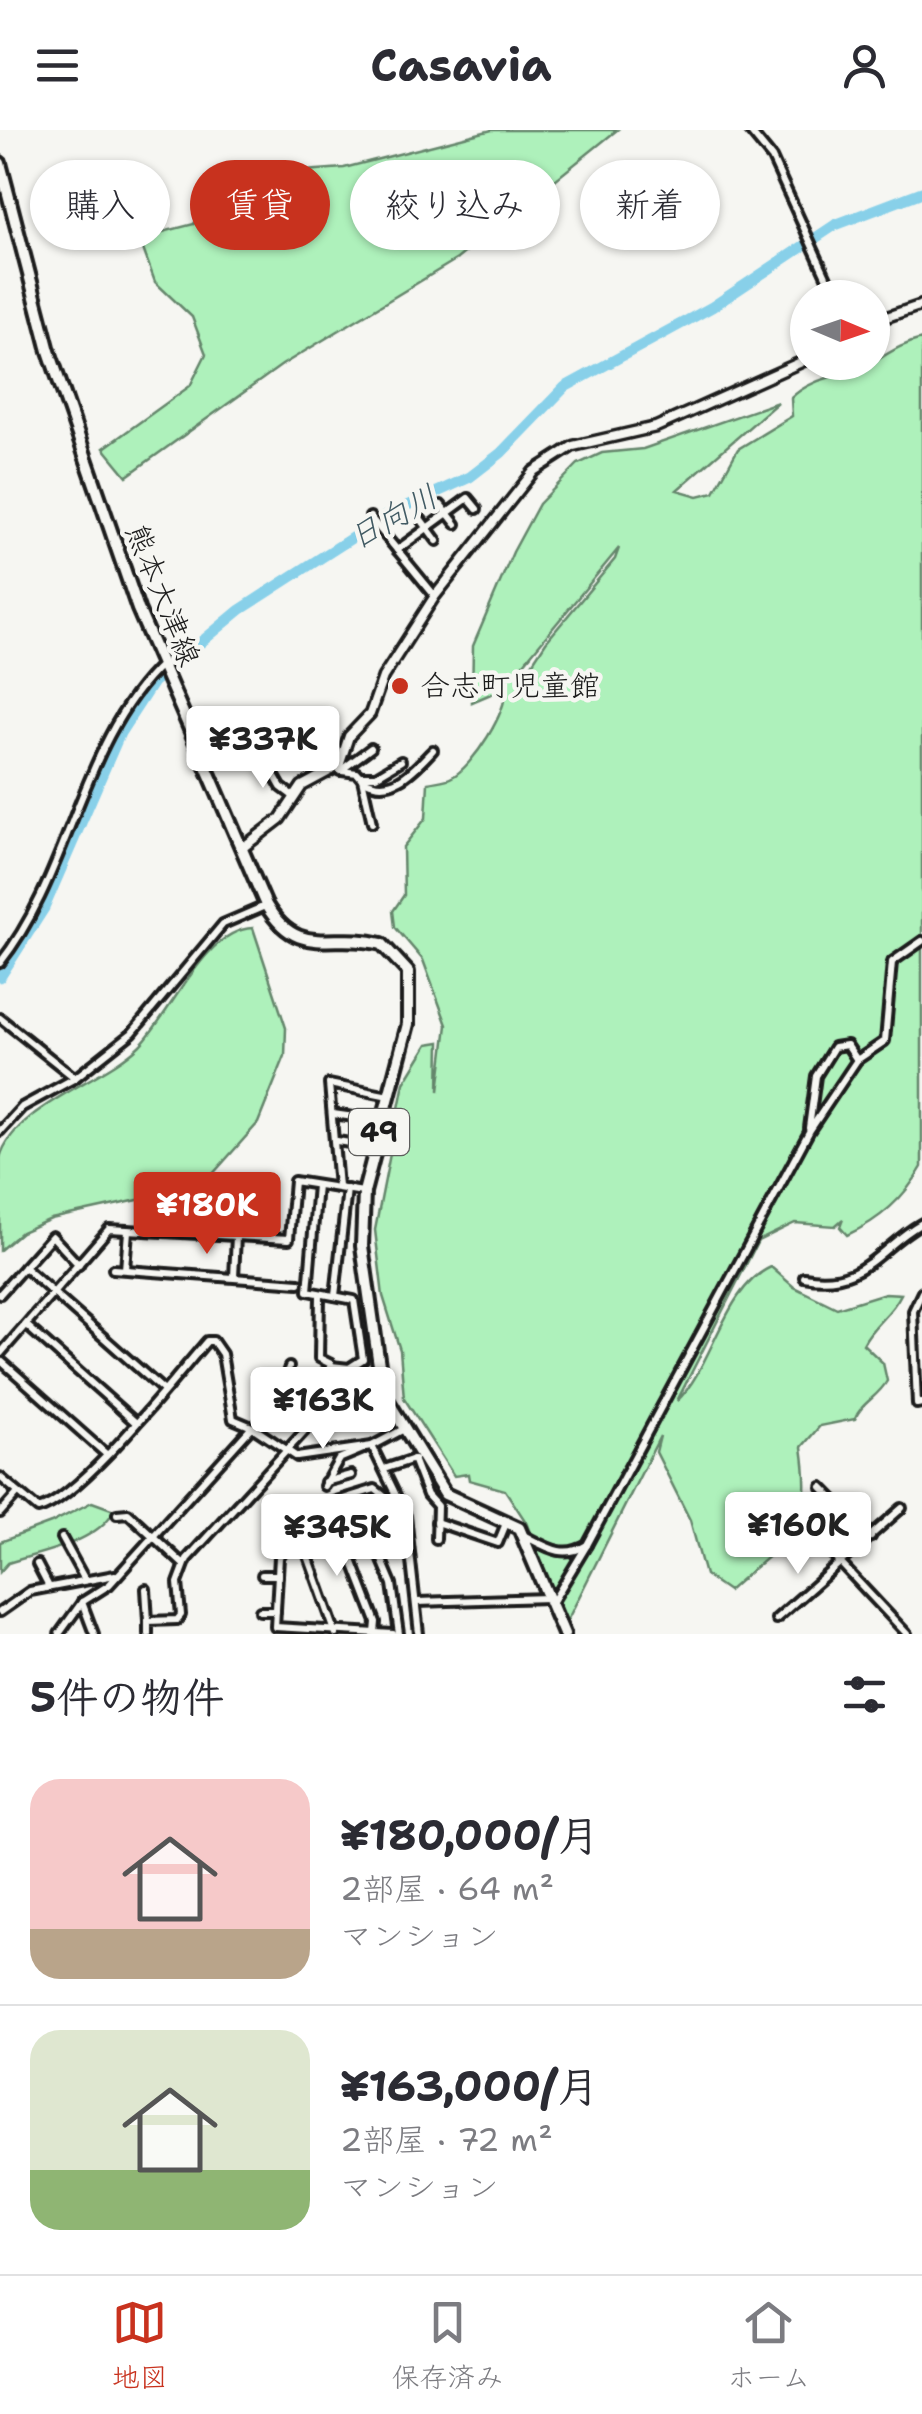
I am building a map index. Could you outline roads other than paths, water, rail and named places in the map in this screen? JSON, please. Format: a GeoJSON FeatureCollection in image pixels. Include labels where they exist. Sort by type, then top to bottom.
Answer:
{"type":"FeatureCollection","features":[{"type":"Feature","properties":{"kind":"main road","name":"熊本大津線"},"geometry":{"type":"LineString","coordinates":[[0,164],[66,407],[138,609],[266,905],[278,926],[294,938],[369,941],[382,944],[401,960],[409,986],[408,1024],[364,1192],[363,1258],[383,1393],[417,1458],[445,1494],[508,1520],[524,1536],[564,1634]]}},
{"type":"Feature","properties":{"kind":"street"},"geometry":{"type":"LineString","coordinates":[[749,130],[772,158],[827,280]]}},
{"type":"Feature","properties":{"kind":"street"},"geometry":{"type":"LineString","coordinates":[[890,316],[922,305]]}},
{"type":"Feature","properties":{"kind":"street"},"geometry":{"type":"LineString","coordinates":[[339,770],[348,736],[370,714],[383,677],[435,596],[517,487],[546,461],[594,439],[656,427],[790,367]]}},
{"type":"Feature","properties":{"kind":"street"},"geometry":{"type":"LineString","coordinates":[[397,550],[468,498],[477,509]]}},
{"type":"Feature","properties":{"kind":"street"},"geometry":{"type":"LineString","coordinates":[[441,504],[456,524]]}},
{"type":"Feature","properties":{"kind":"street"},"geometry":{"type":"LineString","coordinates":[[370,517],[435,596]]}},
{"type":"Feature","properties":{"kind":"street"},"geometry":{"type":"LineString","coordinates":[[420,518],[437,542]]}},
{"type":"Feature","properties":{"kind":"street"},"geometry":{"type":"LineString","coordinates":[[0,963],[20,937],[52,875],[122,712],[166,670]]}},
{"type":"Feature","properties":{"kind":"street"},"geometry":{"type":"LineString","coordinates":[[242,849],[280,818],[302,786],[339,770],[371,748]]}},
{"type":"Feature","properties":{"kind":"street"},"geometry":{"type":"LineString","coordinates":[[339,770],[376,786],[391,784],[412,772],[432,750]]}},
{"type":"Feature","properties":{"kind":"street"},"geometry":{"type":"LineString","coordinates":[[207,767],[229,752]]}},
{"type":"Feature","properties":{"kind":"street"},"geometry":{"type":"LineString","coordinates":[[264,757],[281,787],[294,796]]}},
{"type":"Feature","properties":{"kind":"street"},"geometry":{"type":"LineString","coordinates":[[361,777],[376,776],[401,761]]}},
{"type":"Feature","properties":{"kind":"street"},"geometry":{"type":"LineString","coordinates":[[361,777],[372,823]]}},
{"type":"Feature","properties":{"kind":"street"},"geometry":{"type":"LineString","coordinates":[[0,1131],[22,1107],[76,1078],[132,1033],[223,924],[266,905]]}},
{"type":"Feature","properties":{"kind":"street"},"geometry":{"type":"LineString","coordinates":[[417,1602],[550,1601],[587,1544],[809,1132],[858,1060],[885,1041],[892,962],[922,941]]}},
{"type":"Feature","properties":{"kind":"street"},"geometry":{"type":"LineString","coordinates":[[0,1018],[76,1078]]}},
{"type":"Feature","properties":{"kind":"street"},"geometry":{"type":"LineString","coordinates":[[809,1132],[816,1076],[834,1047],[846,1045],[858,1060]]}},
{"type":"Feature","properties":{"kind":"street"},"geometry":{"type":"LineString","coordinates":[[334,1296],[342,1188],[329,1084],[388,1096]]}},
{"type":"Feature","properties":{"kind":"street"},"geometry":{"type":"LineString","coordinates":[[333,1114],[382,1121]]}},
{"type":"Feature","properties":{"kind":"street"},"geometry":{"type":"LineString","coordinates":[[336,1141],[375,1147]]}},
{"type":"Feature","properties":{"kind":"street"},"geometry":{"type":"LineString","coordinates":[[106,1454],[0,1357],[109,1229],[289,1239],[294,1182],[364,1192]]}},
{"type":"Feature","properties":{"kind":"street"},"geometry":{"type":"LineString","coordinates":[[317,1185],[308,1291],[354,1300],[363,1359],[349,1368],[331,1366],[319,1358],[320,1295]]}},
{"type":"Feature","properties":{"kind":"street"},"geometry":{"type":"LineString","coordinates":[[804,1276],[830,1280],[853,1273],[922,1222]]}},
{"type":"Feature","properties":{"kind":"street"},"geometry":{"type":"LineString","coordinates":[[125,1269],[128,1231]]}},
{"type":"Feature","properties":{"kind":"street"},"geometry":{"type":"LineString","coordinates":[[0,1294],[52,1236],[79,1265]]}},
{"type":"Feature","properties":{"kind":"street"},"geometry":{"type":"LineString","coordinates":[[234,1277],[236,1236]]}},
{"type":"Feature","properties":{"kind":"street"},"geometry":{"type":"LineString","coordinates":[[24,1267],[164,1390]]}},
{"type":"Feature","properties":{"kind":"street"},"geometry":{"type":"LineString","coordinates":[[113,1269],[299,1283]]}},
{"type":"Feature","properties":{"kind":"street"},"geometry":{"type":"LineString","coordinates":[[922,1292],[913,1312],[917,1404],[922,1404]]}},
{"type":"Feature","properties":{"kind":"street"},"geometry":{"type":"LineString","coordinates":[[913,1312],[922,1305]]}},
{"type":"Feature","properties":{"kind":"street"},"geometry":{"type":"LineString","coordinates":[[26,1325],[135,1422]]}},
{"type":"Feature","properties":{"kind":"street"},"geometry":{"type":"LineString","coordinates":[[0,1477],[38,1509],[45,1508],[78,1484],[207,1342],[213,1341],[222,1354],[233,1420],[254,1427],[285,1450],[304,1456],[368,1447]]}},
{"type":"Feature","properties":{"kind":"street"},"geometry":{"type":"LineString","coordinates":[[59,1634],[82,1602],[109,1585],[114,1574],[254,1427],[280,1394],[290,1366]]}},
{"type":"Feature","properties":{"kind":"street"},"geometry":{"type":"LineString","coordinates":[[148,1621],[177,1620],[181,1615],[178,1583],[187,1559],[314,1420],[331,1366]]}},
{"type":"Feature","properties":{"kind":"street"},"geometry":{"type":"LineString","coordinates":[[350,1475],[324,1484],[339,1460],[402,1430]]}},
{"type":"Feature","properties":{"kind":"street"},"geometry":{"type":"LineString","coordinates":[[368,1447],[384,1469],[405,1513],[419,1634]]}},
{"type":"Feature","properties":{"kind":"street"},"geometry":{"type":"LineString","coordinates":[[384,1469],[417,1458],[427,1495],[437,1506],[436,1539]]}},
{"type":"Feature","properties":{"kind":"street"},"geometry":{"type":"LineString","coordinates":[[822,1487],[870,1537]]}},
{"type":"Feature","properties":{"kind":"street"},"geometry":{"type":"LineString","coordinates":[[336,1632],[302,1540],[299,1521],[330,1503],[375,1490],[405,1513]]}},
{"type":"Feature","properties":{"kind":"street"},"geometry":{"type":"LineString","coordinates":[[0,1513],[18,1493]]}},
{"type":"Feature","properties":{"kind":"street"},"geometry":{"type":"LineString","coordinates":[[302,1540],[286,1546],[279,1557],[275,1627],[396,1634],[392,1584],[373,1539],[382,1495]]}},
{"type":"Feature","properties":{"kind":"street"},"geometry":{"type":"LineString","coordinates":[[330,1503],[376,1622],[375,1633]]}},
{"type":"Feature","properties":{"kind":"street"},"geometry":{"type":"LineString","coordinates":[[776,1619],[902,1508]]}},
{"type":"Feature","properties":{"kind":"street"},"geometry":{"type":"LineString","coordinates":[[117,1514],[128,1513],[185,1566]]}},
{"type":"Feature","properties":{"kind":"street"},"geometry":{"type":"LineString","coordinates":[[436,1522],[498,1543],[508,1520]]}},
{"type":"Feature","properties":{"kind":"street"},"geometry":{"type":"LineString","coordinates":[[524,1536],[555,1551],[573,1553],[587,1544]]}},
{"type":"Feature","properties":{"kind":"street"},"geometry":{"type":"LineString","coordinates":[[62,1538],[86,1580]]}},
{"type":"Feature","properties":{"kind":"street"},"geometry":{"type":"LineString","coordinates":[[819,1540],[907,1634]]}},
{"type":"Feature","properties":{"kind":"street"},"geometry":{"type":"LineString","coordinates":[[38,1564],[49,1587]]}},
{"type":"Feature","properties":{"kind":"street"},"geometry":{"type":"LineString","coordinates":[[0,1612],[30,1591],[114,1574]]}},
{"type":"Feature","properties":{"kind":"street"},"geometry":{"type":"LineString","coordinates":[[262,1575],[278,1575]]}},
{"type":"Feature","properties":{"kind":"street"},"geometry":{"type":"LineString","coordinates":[[146,1589],[148,1634]]}},
{"type":"Feature","properties":{"kind":"street"},"geometry":{"type":"LineString","coordinates":[[82,1602],[94,1634]]}},
{"type":"Feature","properties":{"kind":"street"},"geometry":{"type":"LineString","coordinates":[[260,1612],[276,1611]]}},
{"type":"Feature","properties":{"kind":"waterway","name":"日向川"},"geometry":{"type":"LineString","coordinates":[[0,977],[44,908],[120,733],[153,682],[240,610],[389,514],[470,477],[501,453],[565,387],[712,307],[835,225],[922,192]]}},
{"type":"Feature","properties":{"kind":"place","name":"合志町児童館"},"geometry":{"type":"Point","coordinates":[400,686]}}]}
